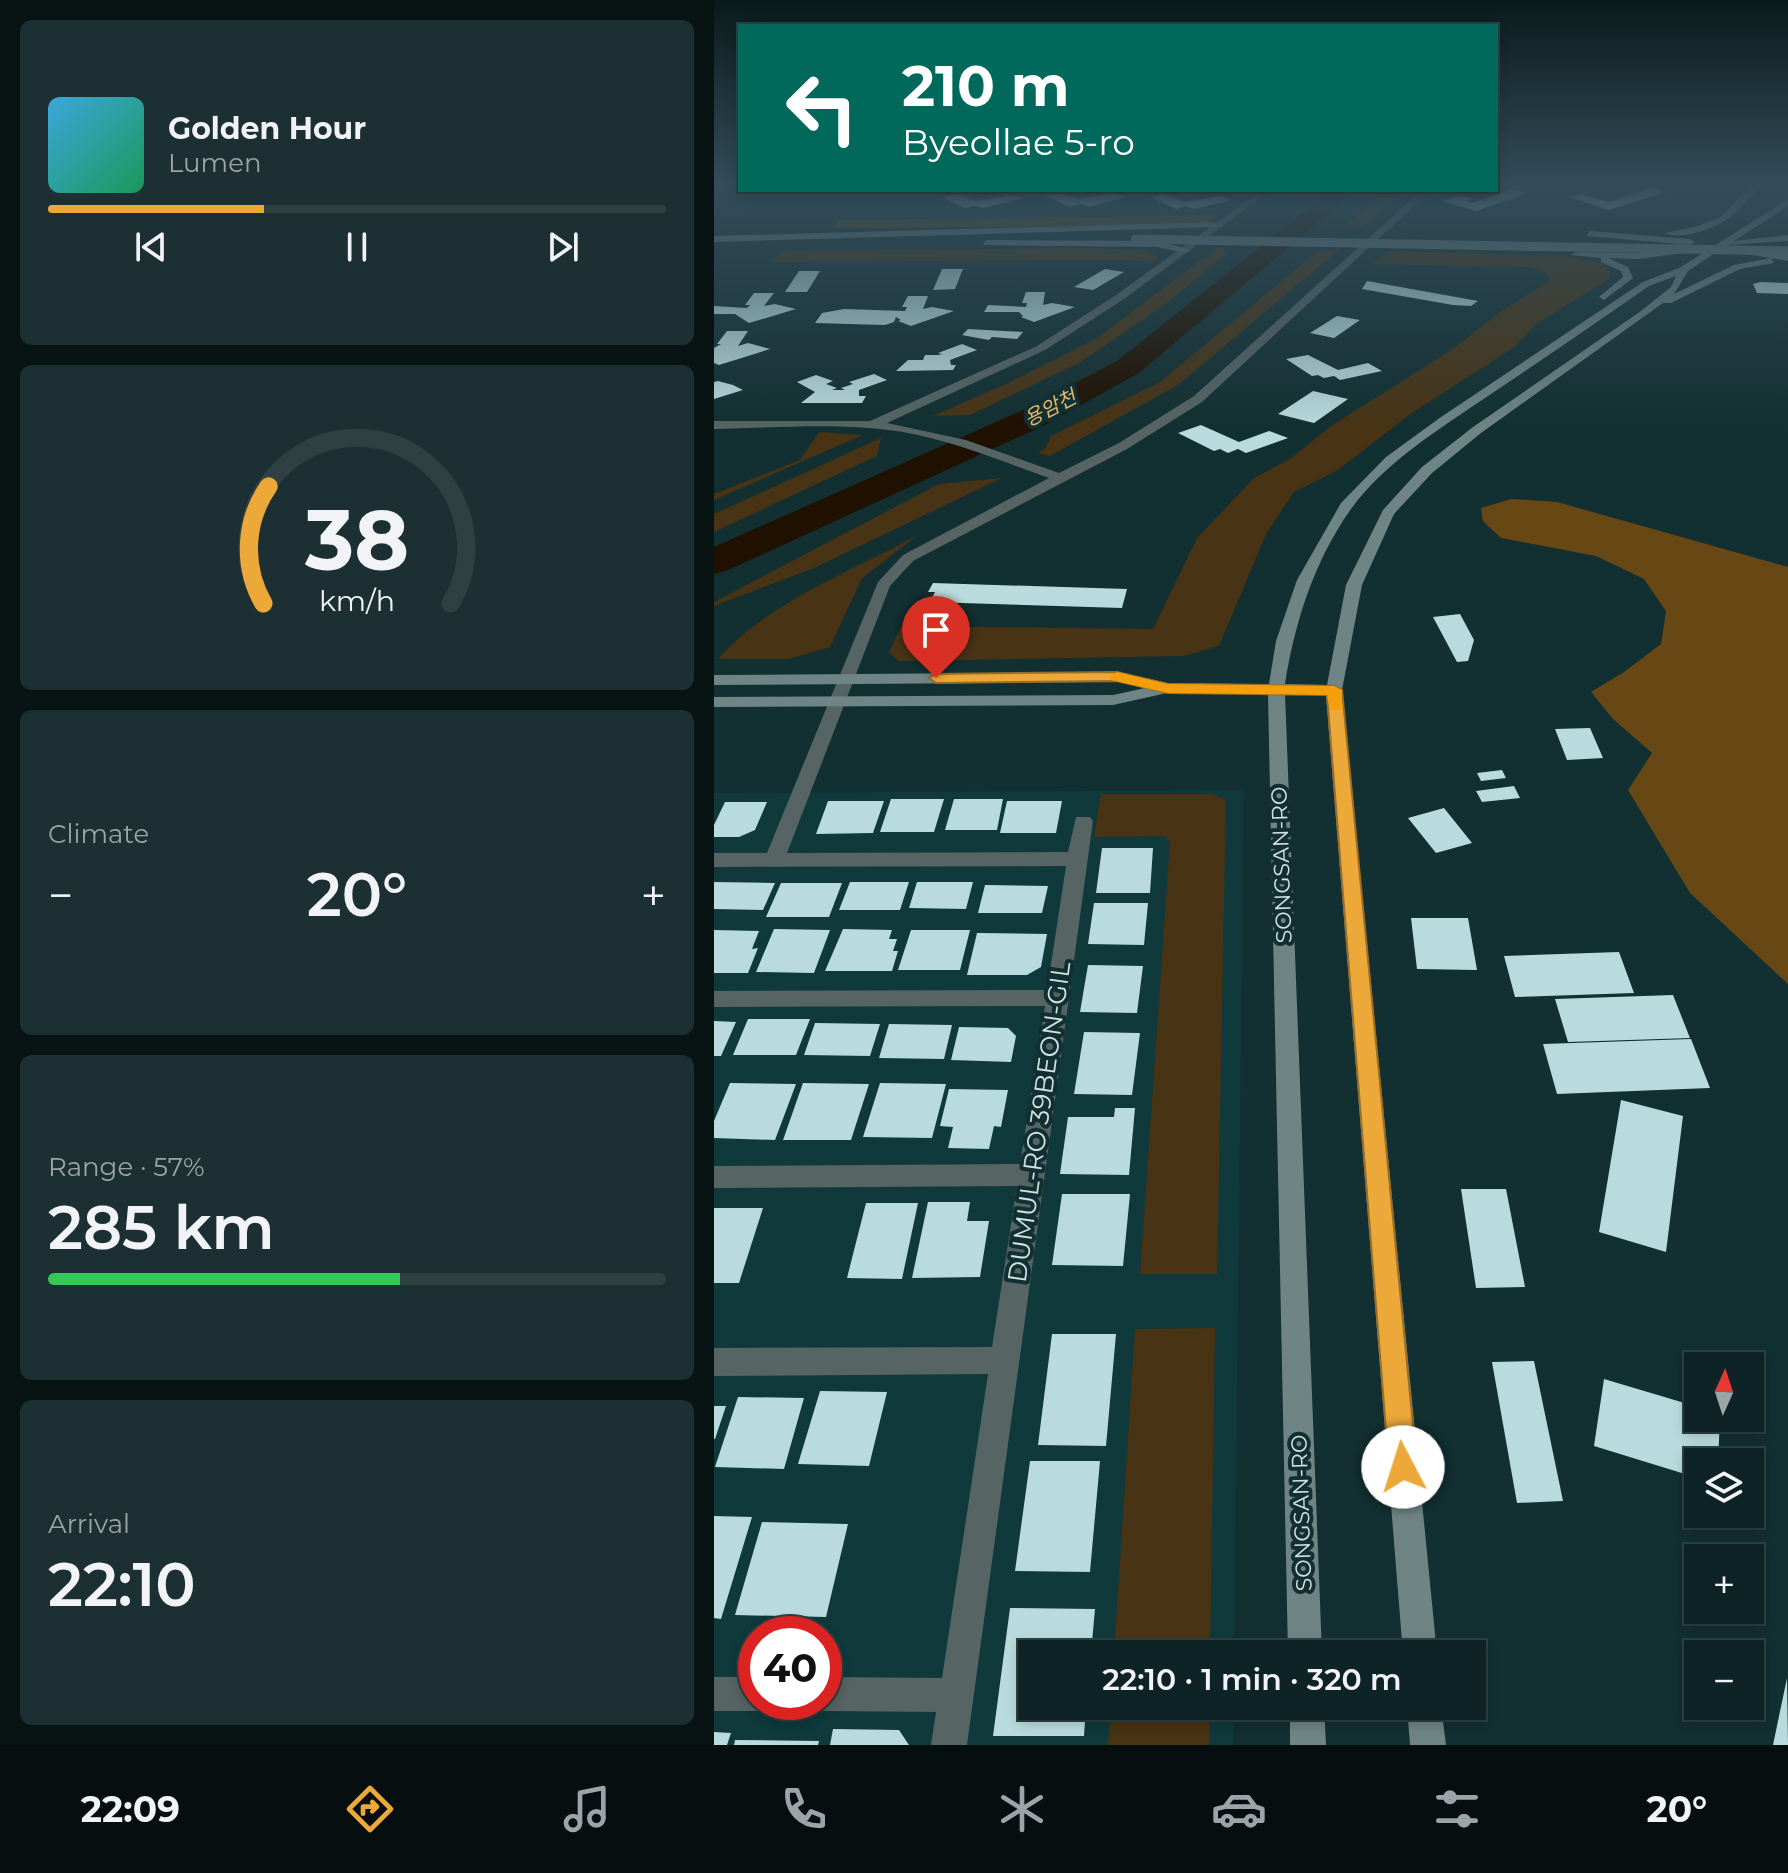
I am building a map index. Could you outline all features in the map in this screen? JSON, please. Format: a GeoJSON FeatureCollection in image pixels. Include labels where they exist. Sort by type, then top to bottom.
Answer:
{"type":"FeatureCollection","features":[{"type":"Feature","properties":{"kind":"street"},"geometry":{"type":"LineString","coordinates":[[872,425],[1041,348],[1162,266]]}},
{"type":"Feature","properties":{"kind":"street"},"geometry":{"type":"LineString","coordinates":[[774,861],[883,585],[908,558],[1123,446],[1198,399],[1343,266]]}},
{"type":"Feature","properties":{"kind":"street"},"geometry":{"type":"LineString","coordinates":[[1548,351],[1597,301],[1628,278],[1625,269],[1620,266]]}},
{"type":"Feature","properties":{"kind":"street","name":"SONGSAN-RO"},"geometry":{"type":"LineString","coordinates":[[1305,1640],[1276,690],[1284,641],[1304,580],[1346,506],[1391,460],[1646,284],[1688,266]]}},
{"type":"Feature","properties":{"kind":"street"},"geometry":{"type":"LineString","coordinates":[[1649,309],[1741,266]]}},
{"type":"Feature","properties":{"kind":"street","name":"SONGSAN-RO"},"geometry":{"type":"LineString","coordinates":[[1419,1640],[1334,690],[1354,585],[1388,513],[1427,470],[1649,309],[1675,288],[1684,269]]}},
{"type":"Feature","properties":{"kind":"street"},"geometry":{"type":"LineString","coordinates":[[714,425],[872,425],[903,429],[954,441],[1060,478]]}},
{"type":"Feature","properties":{"kind":"street"},"geometry":{"type":"LineString","coordinates":[[714,680],[1117,677],[1168,688],[1334,690]]}},
{"type":"Feature","properties":{"kind":"street"},"geometry":{"type":"LineString","coordinates":[[714,702],[834,711],[1113,700],[1168,688]]}},
{"type":"Feature","properties":{"kind":"street","name":"DUMUL-RO 39BEON-GIL"},"geometry":{"type":"LineString","coordinates":[[949,1745],[1083,821]]}},
{"type":"Feature","properties":{"kind":"street"},"geometry":{"type":"LineString","coordinates":[[714,860],[1077,859]]}},
{"type":"Feature","properties":{"kind":"street"},"geometry":{"type":"LineString","coordinates":[[714,999],[1057,998]]}},
{"type":"Feature","properties":{"kind":"street"},"geometry":{"type":"LineString","coordinates":[[714,1177],[1031,1175]]}},
{"type":"Feature","properties":{"kind":"street"},"geometry":{"type":"LineString","coordinates":[[714,1362],[1007,1360]]}},
{"type":"Feature","properties":{"kind":"street"},"geometry":{"type":"LineString","coordinates":[[714,1694],[738,1694]]}},
{"type":"Feature","properties":{"kind":"street"},"geometry":{"type":"LineString","coordinates":[[842,1694],[956,1695]]}},
{"type":"Feature","properties":{"kind":"street"},"geometry":{"type":"LineString","coordinates":[[1307,1720],[1308,1745]]}},
{"type":"Feature","properties":{"kind":"street"},"geometry":{"type":"LineString","coordinates":[[1425,1720],[1428,1745]]}},
{"type":"Feature","properties":{"kind":"shaded area"},"geometry":{"type":"Polygon","coordinates":[[[1192,266],[1211,266],[1166,304],[1079,363],[970,415],[933,416],[1008,383],[1097,338],[1192,266]]]}},
{"type":"Feature","properties":{"kind":"shaded area"},"geometry":{"type":"Polygon","coordinates":[[[1299,266],[1319,266],[1178,385],[1050,456],[1038,453],[1045,449],[1051,436],[1160,382],[1299,266]]]}},
{"type":"Feature","properties":{"kind":"shaded area"},"geometry":{"type":"Polygon","coordinates":[[[1497,266],[1607,266],[1610,272],[1609,279],[1536,324],[1513,348],[1413,412],[1338,470],[1294,492],[1266,534],[1219,646],[1184,656],[899,661],[889,653],[901,626],[1153,629],[1197,538],[1254,478],[1290,459],[1331,426],[1450,351],[1500,312],[1551,280],[1546,272],[1526,267],[1497,266]]]}},
{"type":"Feature","properties":{"kind":"shaded area"},"geometry":{"type":"Polygon","coordinates":[[[819,432],[863,435],[714,500],[714,494],[800,460],[819,432]]]}},
{"type":"Feature","properties":{"kind":"shaded area"},"geometry":{"type":"Polygon","coordinates":[[[881,438],[877,456],[714,532],[714,514],[881,438]]]}},
{"type":"Feature","properties":{"kind":"shaded area"},"geometry":{"type":"Polygon","coordinates":[[[1002,478],[814,568],[714,606],[714,602],[939,484],[1002,478]]]}},
{"type":"Feature","properties":{"kind":"shaded area"},"geometry":{"type":"Polygon","coordinates":[[[1511,499],[1557,502],[1788,567],[1788,984],[1690,893],[1628,790],[1652,753],[1613,719],[1591,692],[1661,644],[1666,611],[1644,579],[1596,556],[1501,538],[1483,521],[1481,508],[1511,499]]]}},
{"type":"Feature","properties":{"kind":"shaded area"},"geometry":{"type":"Polygon","coordinates":[[[918,535],[862,578],[830,647],[789,659],[718,659],[738,639],[785,605],[918,535]]]}},
{"type":"Feature","properties":{"kind":"shaded area"},"geometry":{"type":"Polygon","coordinates":[[[1244,790],[1234,1640],[1018,1640],[1018,1720],[1234,1720],[1233,1745],[714,1745],[714,793],[1244,790]]]}},
{"type":"Feature","properties":{"kind":"shaded area"},"geometry":{"type":"Polygon","coordinates":[[[1101,794],[1211,794],[1226,800],[1217,1274],[1140,1274],[1170,841],[1163,836],[1094,837],[1101,794]]]}},
{"type":"Feature","properties":{"kind":"shaded area"},"geometry":{"type":"Polygon","coordinates":[[[1215,1328],[1210,1640],[1115,1640],[1135,1329],[1215,1328]]]}},
{"type":"Feature","properties":{"kind":"shaded area"},"geometry":{"type":"Polygon","coordinates":[[[1110,1720],[1209,1720],[1209,1745],[1108,1745],[1110,1720]]]}},
{"type":"Feature","properties":{"kind":"building"},"geometry":{"type":"Polygon","coordinates":[[[942,269],[963,269],[955,289],[933,290],[942,269]]]}},
{"type":"Feature","properties":{"kind":"building"},"geometry":{"type":"Polygon","coordinates":[[[1105,269],[1124,272],[1093,290],[1074,287],[1105,269]]]}},
{"type":"Feature","properties":{"kind":"building"},"geometry":{"type":"Polygon","coordinates":[[[799,271],[820,271],[807,292],[785,292],[799,271]]]}},
{"type":"Feature","properties":{"kind":"building"},"geometry":{"type":"Polygon","coordinates":[[[1367,281],[1478,301],[1471,306],[1453,305],[1362,289],[1367,281]]]}},
{"type":"Feature","properties":{"kind":"building"},"geometry":{"type":"Polygon","coordinates":[[[1788,283],[1788,294],[1757,293],[1753,284],[1788,283]]]}},
{"type":"Feature","properties":{"kind":"building"},"geometry":{"type":"Polygon","coordinates":[[[1026,292],[1045,292],[1043,305],[1052,303],[1075,307],[1034,322],[1021,317],[1019,312],[984,312],[988,305],[1026,307],[1027,303],[1022,303],[1026,292]]]}},
{"type":"Feature","properties":{"kind":"building"},"geometry":{"type":"Polygon","coordinates":[[[754,293],[774,293],[764,306],[775,304],[796,309],[749,323],[735,314],[714,314],[714,306],[747,308],[750,305],[745,305],[754,293]]]}},
{"type":"Feature","properties":{"kind":"building"},"geometry":{"type":"Polygon","coordinates":[[[908,296],[928,296],[923,309],[932,307],[954,311],[911,326],[898,321],[901,320],[896,317],[894,322],[885,325],[815,323],[822,313],[844,309],[905,311],[907,307],[902,307],[908,296]]]}},
{"type":"Feature","properties":{"kind":"building"},"geometry":{"type":"Polygon","coordinates":[[[1337,316],[1360,320],[1334,338],[1310,333],[1337,316]]]}},
{"type":"Feature","properties":{"kind":"building"},"geometry":{"type":"Polygon","coordinates":[[[968,329],[1023,332],[1017,339],[992,337],[989,340],[962,335],[968,329]]]}},
{"type":"Feature","properties":{"kind":"building"},"geometry":{"type":"Polygon","coordinates":[[[727,331],[748,331],[738,346],[748,343],[770,349],[719,365],[714,363],[714,348],[721,344],[717,344],[727,331]]]}},
{"type":"Feature","properties":{"kind":"building"},"geometry":{"type":"Polygon","coordinates":[[[962,344],[977,350],[950,360],[951,365],[956,365],[953,370],[896,371],[908,360],[923,360],[925,355],[942,354],[938,353],[962,344]]]}},
{"type":"Feature","properties":{"kind":"building"},"geometry":{"type":"Polygon","coordinates":[[[1308,355],[1338,370],[1368,363],[1382,371],[1340,380],[1334,376],[1324,378],[1312,376],[1286,359],[1308,355]]]}},
{"type":"Feature","properties":{"kind":"building"},"geometry":{"type":"Polygon","coordinates":[[[874,374],[887,380],[859,390],[859,396],[866,396],[862,403],[801,403],[815,392],[797,382],[816,375],[833,381],[826,384],[837,388],[832,390],[845,390],[841,388],[853,384],[849,382],[874,374]]]}},
{"type":"Feature","properties":{"kind":"building"},"geometry":{"type":"Polygon","coordinates":[[[714,382],[743,390],[714,399],[714,382]]]}},
{"type":"Feature","properties":{"kind":"building"},"geometry":{"type":"Polygon","coordinates":[[[1313,391],[1348,399],[1314,423],[1278,414],[1313,391]]]}},
{"type":"Feature","properties":{"kind":"building"},"geometry":{"type":"Polygon","coordinates":[[[1201,425],[1239,442],[1269,431],[1288,438],[1246,453],[1238,449],[1228,453],[1220,449],[1214,451],[1178,433],[1201,425]]]}},
{"type":"Feature","properties":{"kind":"building"},"geometry":{"type":"Polygon","coordinates":[[[933,583],[1127,589],[1122,608],[930,602],[935,592],[928,592],[933,583]]]}},
{"type":"Feature","properties":{"kind":"building"},"geometry":{"type":"Polygon","coordinates":[[[1460,614],[1474,640],[1468,661],[1457,662],[1433,617],[1460,614]]]}},
{"type":"Feature","properties":{"kind":"building"},"geometry":{"type":"Polygon","coordinates":[[[1590,728],[1603,758],[1567,760],[1555,729],[1590,728]]]}},
{"type":"Feature","properties":{"kind":"building"},"geometry":{"type":"Polygon","coordinates":[[[1502,770],[1506,778],[1481,781],[1477,773],[1502,770]]]}},
{"type":"Feature","properties":{"kind":"building"},"geometry":{"type":"Polygon","coordinates":[[[1514,786],[1520,798],[1482,802],[1476,791],[1514,786]]]}},
{"type":"Feature","properties":{"kind":"building"},"geometry":{"type":"Polygon","coordinates":[[[891,799],[944,799],[934,832],[880,832],[891,799]]]}},
{"type":"Feature","properties":{"kind":"building"},"geometry":{"type":"Polygon","coordinates":[[[954,799],[1003,799],[997,830],[945,830],[954,799]]]}},
{"type":"Feature","properties":{"kind":"building"},"geometry":{"type":"Polygon","coordinates":[[[828,801],[884,801],[873,833],[816,834],[828,801]]]}},
{"type":"Feature","properties":{"kind":"building"},"geometry":{"type":"Polygon","coordinates":[[[1007,801],[1062,801],[1056,833],[1000,833],[1007,801]]]}},
{"type":"Feature","properties":{"kind":"building"},"geometry":{"type":"Polygon","coordinates":[[[725,802],[767,802],[755,830],[739,837],[714,837],[714,825],[725,802]]]}},
{"type":"Feature","properties":{"kind":"building"},"geometry":{"type":"Polygon","coordinates":[[[1444,808],[1472,843],[1436,853],[1408,818],[1444,808]]]}},
{"type":"Feature","properties":{"kind":"building"},"geometry":{"type":"Polygon","coordinates":[[[1102,848],[1153,848],[1150,893],[1096,893],[1102,848]]]}},
{"type":"Feature","properties":{"kind":"building"},"geometry":{"type":"Polygon","coordinates":[[[714,882],[775,883],[763,910],[714,909],[714,882]]]}},
{"type":"Feature","properties":{"kind":"building"},"geometry":{"type":"Polygon","coordinates":[[[850,882],[909,882],[900,910],[839,910],[850,882]]]}},
{"type":"Feature","properties":{"kind":"building"},"geometry":{"type":"Polygon","coordinates":[[[917,882],[973,882],[966,909],[909,908],[917,882]]]}},
{"type":"Feature","properties":{"kind":"building"},"geometry":{"type":"Polygon","coordinates":[[[781,883],[842,883],[829,917],[766,917],[781,883]]]}},
{"type":"Feature","properties":{"kind":"building"},"geometry":{"type":"Polygon","coordinates":[[[985,885],[1048,886],[1042,913],[978,913],[985,885]]]}},
{"type":"Feature","properties":{"kind":"building"},"geometry":{"type":"Polygon","coordinates":[[[1094,903],[1148,903],[1144,945],[1088,944],[1094,903]]]}},
{"type":"Feature","properties":{"kind":"building"},"geometry":{"type":"Polygon","coordinates":[[[1411,918],[1468,918],[1477,970],[1417,969],[1411,918]]]}},
{"type":"Feature","properties":{"kind":"building"},"geometry":{"type":"Polygon","coordinates":[[[774,929],[830,930],[814,973],[756,972],[774,929]]]}},
{"type":"Feature","properties":{"kind":"building"},"geometry":{"type":"Polygon","coordinates":[[[843,929],[892,930],[889,939],[897,939],[893,951],[898,951],[892,971],[825,971],[843,929]]]}},
{"type":"Feature","properties":{"kind":"building"},"geometry":{"type":"Polygon","coordinates":[[[714,930],[759,931],[752,949],[758,948],[748,973],[714,973],[714,930]]]}},
{"type":"Feature","properties":{"kind":"building"},"geometry":{"type":"Polygon","coordinates":[[[911,930],[970,930],[960,970],[898,970],[911,930]]]}},
{"type":"Feature","properties":{"kind":"building"},"geometry":{"type":"Polygon","coordinates":[[[977,933],[1047,934],[1041,967],[1027,975],[967,975],[977,933]]]}},
{"type":"Feature","properties":{"kind":"building"},"geometry":{"type":"Polygon","coordinates":[[[1619,952],[1634,993],[1515,997],[1504,956],[1619,952]]]}},
{"type":"Feature","properties":{"kind":"building"},"geometry":{"type":"Polygon","coordinates":[[[1088,965],[1143,966],[1137,1013],[1080,1012],[1088,965]]]}},
{"type":"Feature","properties":{"kind":"building"},"geometry":{"type":"Polygon","coordinates":[[[1673,995],[1690,1038],[1568,1042],[1555,999],[1673,995]]]}},
{"type":"Feature","properties":{"kind":"building"},"geometry":{"type":"Polygon","coordinates":[[[748,1019],[810,1019],[796,1055],[733,1055],[748,1019]]]}},
{"type":"Feature","properties":{"kind":"building"},"geometry":{"type":"Polygon","coordinates":[[[714,1021],[736,1022],[721,1056],[714,1056],[714,1021]]]}},
{"type":"Feature","properties":{"kind":"building"},"geometry":{"type":"Polygon","coordinates":[[[815,1023],[880,1024],[870,1056],[804,1055],[815,1023]]]}},
{"type":"Feature","properties":{"kind":"building"},"geometry":{"type":"Polygon","coordinates":[[[889,1024],[952,1025],[944,1059],[879,1058],[889,1024]]]}},
{"type":"Feature","properties":{"kind":"building"},"geometry":{"type":"Polygon","coordinates":[[[959,1027],[1008,1028],[1016,1036],[1011,1062],[951,1060],[959,1027]]]}},
{"type":"Feature","properties":{"kind":"building"},"geometry":{"type":"Polygon","coordinates":[[[1084,1032],[1140,1033],[1132,1095],[1074,1094],[1084,1032]]]}},
{"type":"Feature","properties":{"kind":"building"},"geometry":{"type":"Polygon","coordinates":[[[1691,1039],[1710,1088],[1557,1094],[1543,1044],[1691,1039]]]}},
{"type":"Feature","properties":{"kind":"building"},"geometry":{"type":"Polygon","coordinates":[[[730,1083],[796,1084],[775,1140],[714,1138],[714,1121],[730,1083]]]}},
{"type":"Feature","properties":{"kind":"building"},"geometry":{"type":"Polygon","coordinates":[[[803,1083],[869,1084],[851,1140],[783,1140],[803,1083]]]}},
{"type":"Feature","properties":{"kind":"building"},"geometry":{"type":"Polygon","coordinates":[[[880,1083],[946,1084],[932,1138],[863,1137],[880,1083]]]}},
{"type":"Feature","properties":{"kind":"building"},"geometry":{"type":"Polygon","coordinates":[[[949,1089],[1008,1090],[1001,1127],[994,1126],[989,1149],[948,1148],[953,1127],[940,1126],[949,1089]]]}},
{"type":"Feature","properties":{"kind":"building"},"geometry":{"type":"Polygon","coordinates":[[[1621,1100],[1683,1116],[1666,1252],[1599,1232],[1621,1100]]]}},
{"type":"Feature","properties":{"kind":"building"},"geometry":{"type":"Polygon","coordinates":[[[1115,1108],[1135,1108],[1129,1175],[1060,1174],[1068,1117],[1114,1117],[1115,1108]]]}},
{"type":"Feature","properties":{"kind":"building"},"geometry":{"type":"Polygon","coordinates":[[[1461,1189],[1506,1189],[1525,1287],[1476,1288],[1461,1189]]]}},
{"type":"Feature","properties":{"kind":"building"},"geometry":{"type":"Polygon","coordinates":[[[1062,1194],[1130,1194],[1123,1266],[1052,1265],[1062,1194]]]}},
{"type":"Feature","properties":{"kind":"building"},"geometry":{"type":"Polygon","coordinates":[[[928,1202],[970,1202],[967,1221],[989,1221],[980,1277],[912,1278],[928,1202]]]}},
{"type":"Feature","properties":{"kind":"building"},"geometry":{"type":"Polygon","coordinates":[[[866,1203],[918,1203],[902,1279],[847,1278],[866,1203]]]}},
{"type":"Feature","properties":{"kind":"building"},"geometry":{"type":"Polygon","coordinates":[[[714,1208],[763,1208],[739,1283],[714,1283],[714,1208]]]}},
{"type":"Feature","properties":{"kind":"building"},"geometry":{"type":"Polygon","coordinates":[[[1052,1334],[1116,1334],[1106,1446],[1038,1445],[1052,1334]]]}},
{"type":"Feature","properties":{"kind":"building"},"geometry":{"type":"Polygon","coordinates":[[[1534,1361],[1563,1501],[1517,1503],[1492,1362],[1534,1361]]]}},
{"type":"Feature","properties":{"kind":"building"},"geometry":{"type":"Polygon","coordinates":[[[1604,1379],[1684,1403],[1684,1432],[1719,1432],[1719,1448],[1684,1448],[1684,1474],[1594,1446],[1604,1379]]]}},
{"type":"Feature","properties":{"kind":"building"},"geometry":{"type":"Polygon","coordinates":[[[820,1391],[887,1392],[869,1466],[798,1464],[820,1391]]]}},
{"type":"Feature","properties":{"kind":"building"},"geometry":{"type":"Polygon","coordinates":[[[738,1397],[804,1398],[784,1469],[715,1467],[738,1397]]]}},
{"type":"Feature","properties":{"kind":"building"},"geometry":{"type":"Polygon","coordinates":[[[714,1406],[726,1406],[715,1439],[714,1439],[714,1406]]]}},
{"type":"Feature","properties":{"kind":"building"},"geometry":{"type":"Polygon","coordinates":[[[1030,1461],[1100,1461],[1090,1572],[1015,1571],[1030,1461]]]}},
{"type":"Feature","properties":{"kind":"building"},"geometry":{"type":"Polygon","coordinates":[[[714,1516],[752,1517],[721,1619],[714,1618],[714,1516]]]}},
{"type":"Feature","properties":{"kind":"building"},"geometry":{"type":"Polygon","coordinates":[[[762,1522],[848,1524],[826,1616],[735,1615],[762,1522]]]}},
{"type":"Feature","properties":{"kind":"building"},"geometry":{"type":"Polygon","coordinates":[[[1010,1608],[1095,1609],[1092,1640],[1018,1640],[1018,1720],[1085,1720],[1084,1736],[993,1736],[1010,1608]]]}},
{"type":"Feature","properties":{"kind":"building"},"geometry":{"type":"Polygon","coordinates":[[[1787,1678],[1788,1745],[1773,1745],[1787,1678]]]}},
{"type":"Feature","properties":{"kind":"building"},"geometry":{"type":"Polygon","coordinates":[[[833,1729],[899,1730],[909,1745],[830,1745],[833,1729]]]}},
{"type":"Feature","properties":{"kind":"building"},"geometry":{"type":"Polygon","coordinates":[[[714,1732],[731,1733],[727,1745],[714,1745],[714,1732]]]}},
{"type":"Feature","properties":{"kind":"building"},"geometry":{"type":"Polygon","coordinates":[[[735,1740],[819,1741],[818,1745],[734,1745],[735,1740]]]}},
{"type":"Feature","properties":{"kind":"waterway","name":"용암천"},"geometry":{"type":"LineString","coordinates":[[714,562],[1033,418],[1128,367],[1252,266]]}},
{"type":"Feature","properties":{"kind":"slow traffic"},"geometry":{"type":"LineString","coordinates":[[1117,677],[1168,688],[1334,690],[1336,707]]}},
{"type":"Feature","properties":{"kind":"route"},"geometry":{"type":"LineString","coordinates":[[936,678],[1117,677],[1168,688],[1334,690],[1403,1467]]}}]}
